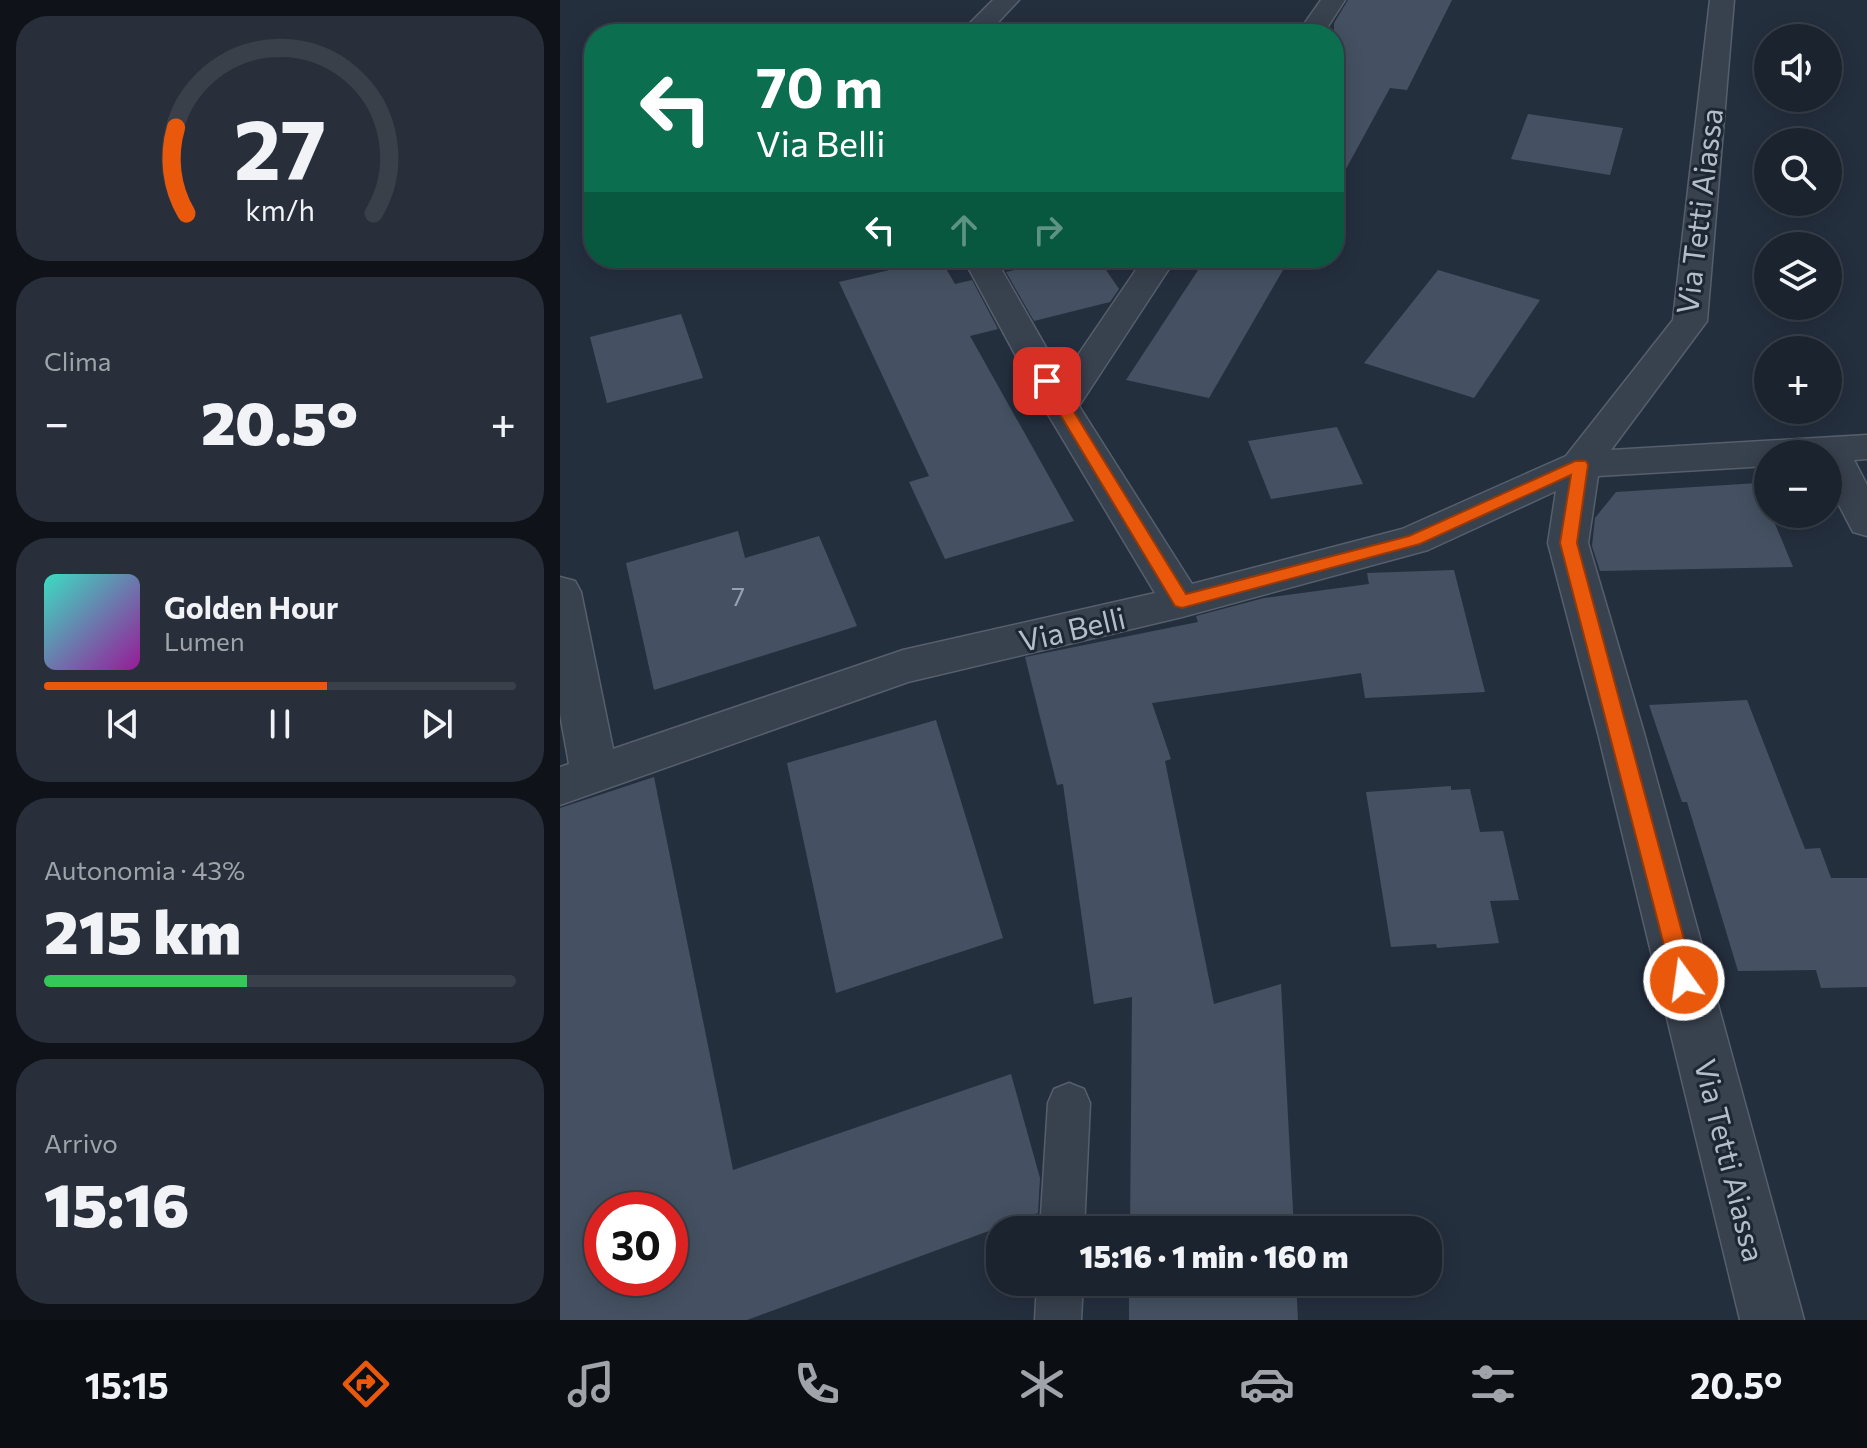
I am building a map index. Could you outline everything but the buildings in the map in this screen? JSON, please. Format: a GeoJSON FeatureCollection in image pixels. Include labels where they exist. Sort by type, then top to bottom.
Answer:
{"type":"FeatureCollection","features":[{"type":"Feature","properties":{"kind":"street"},"geometry":{"type":"LineString","coordinates":[[982,24],[1007,0]]}},
{"type":"Feature","properties":{"kind":"street"},"geometry":{"type":"LineString","coordinates":[[1317,24],[1333,0]]}},
{"type":"Feature","properties":{"kind":"street","name":"Via Tetti Aiassa"},"geometry":{"type":"LineString","coordinates":[[1722,0],[1690,321],[1580,465],[1568,543],[1621,733],[1772,1320]]}},
{"type":"Feature","properties":{"kind":"street"},"geometry":{"type":"LineString","coordinates":[[985,268],[1061,406],[1182,602]]}},
{"type":"Feature","properties":{"kind":"street"},"geometry":{"type":"LineString","coordinates":[[1061,406],[1153,268]]}},
{"type":"Feature","properties":{"kind":"street"},"geometry":{"type":"LineString","coordinates":[[1842,448],[1867,447]]}},
{"type":"Feature","properties":{"kind":"street"},"geometry":{"type":"LineString","coordinates":[[1580,465],[1754,454]]}},
{"type":"Feature","properties":{"kind":"street","name":"Via Belli"},"geometry":{"type":"LineString","coordinates":[[577,780],[903,667],[1182,602],[1414,540],[1580,465]]}},
{"type":"Feature","properties":{"kind":"street"},"geometry":{"type":"LineString","coordinates":[[1842,474],[1867,522]]}},
{"type":"Feature","properties":{"kind":"street"},"geometry":{"type":"LineString","coordinates":[[560,592],[577,780]]}},
{"type":"Feature","properties":{"kind":"lane"},"geometry":{"type":"LineString","coordinates":[[1063,1216],[1069,1103]]}},
{"type":"Feature","properties":{"kind":"lane"},"geometry":{"type":"LineString","coordinates":[[1058,1320],[1059,1296]]}},
{"type":"Feature","properties":{"kind":"route"},"geometry":{"type":"LineString","coordinates":[[1047,381],[1182,602],[1414,540],[1580,465],[1568,543],[1621,733],[1684,980]]}}]}
